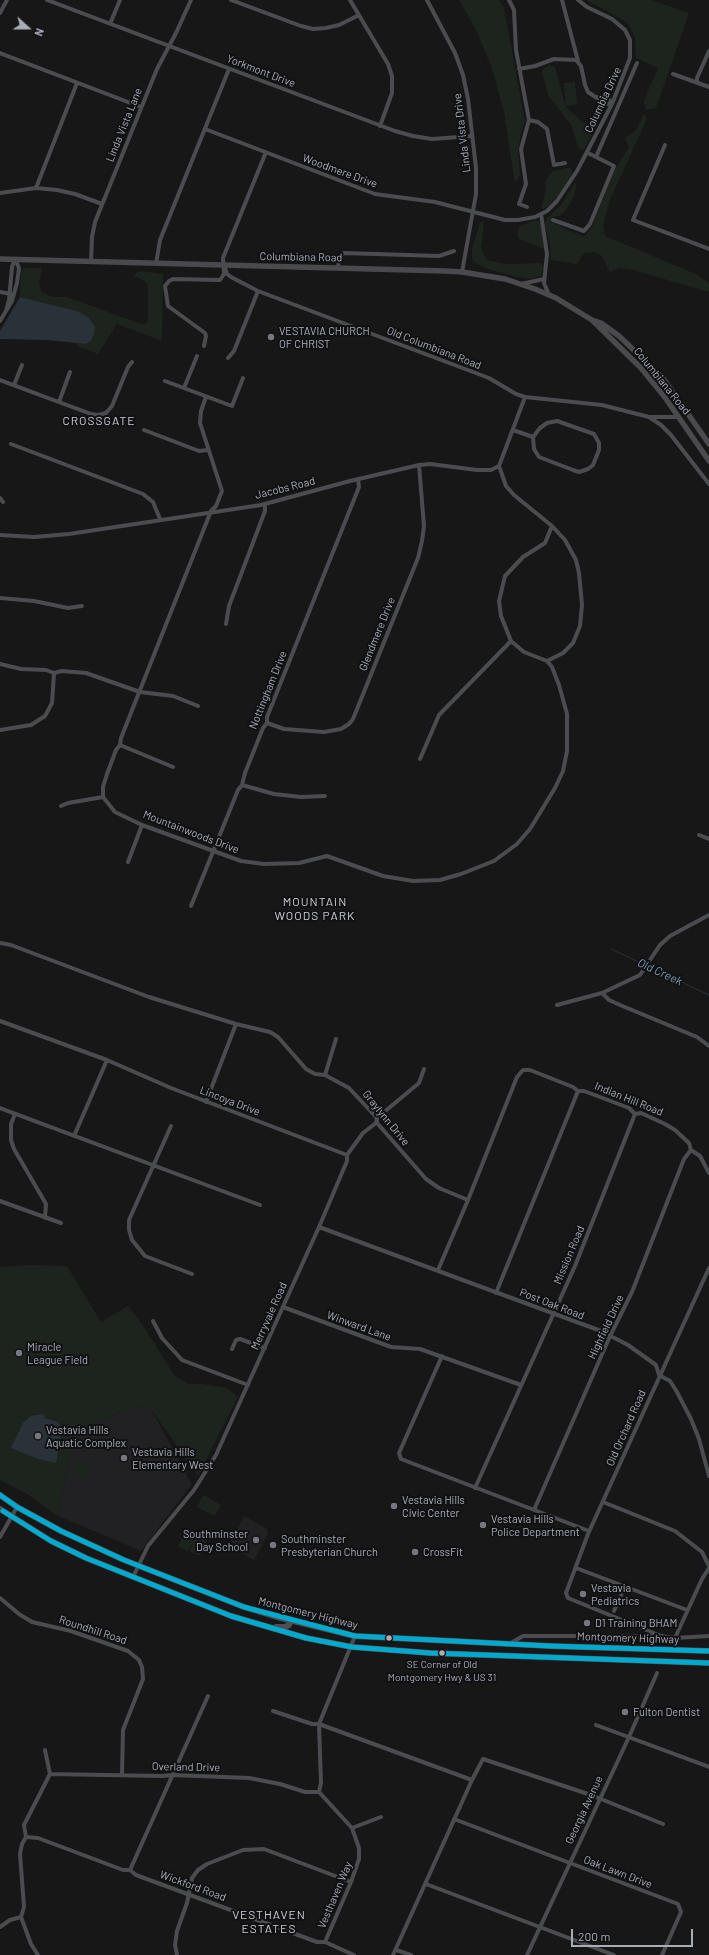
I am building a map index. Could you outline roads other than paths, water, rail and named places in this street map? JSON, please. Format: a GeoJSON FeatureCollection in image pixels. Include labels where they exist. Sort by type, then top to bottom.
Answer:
{"type":"FeatureCollection","features":[{"type":"Feature","properties":{"kind":"main road","name":"Columbiana Road"},"geometry":{"type":"LineString","coordinates":[[2,258],[156,264],[462,272],[489,276],[521,284],[550,295],[592,320],[601,323],[619,336],[663,378],[709,444]]}},
{"type":"Feature","properties":{"kind":"main road","name":"Columbiana Road"},"geometry":{"type":"LineString","coordinates":[[592,320],[639,365],[679,417],[709,461]]}},
{"type":"Feature","properties":{"kind":"main road","name":"Montgomery Highway"},"geometry":{"type":"LineString","coordinates":[[0,1495],[17,1507],[81,1541],[178,1581],[244,1606],[291,1620],[355,1636],[509,1644],[709,1651]]}},
{"type":"Feature","properties":{"kind":"main road","name":"Montgomery Highway"},"geometry":{"type":"LineString","coordinates":[[0,1509],[51,1541],[86,1558],[231,1616],[306,1638],[352,1647],[508,1657],[709,1663]]}},
{"type":"Feature","properties":{"kind":"main road"},"geometry":{"type":"LineString","coordinates":[[172,1593],[178,1581]]}},
{"type":"Feature","properties":{"kind":"main road"},"geometry":{"type":"LineString","coordinates":[[270,1628],[285,1627],[289,1625],[291,1620]]}},
{"type":"Feature","properties":{"kind":"main road"},"geometry":{"type":"LineString","coordinates":[[508,1657],[509,1644]]}},
{"type":"Feature","properties":{"kind":"street"},"geometry":{"type":"LineString","coordinates":[[0,13],[7,0]]}},
{"type":"Feature","properties":{"kind":"street","name":"Yorkmont Drive"},"geometry":{"type":"LineString","coordinates":[[48,0],[404,134],[423,138],[472,136]]}},
{"type":"Feature","properties":{"kind":"street"},"geometry":{"type":"LineString","coordinates":[[110,24],[120,0]]}},
{"type":"Feature","properties":{"kind":"street","name":"Linda Vista Lane"},"geometry":{"type":"LineString","coordinates":[[91,262],[93,231],[102,204],[157,69],[191,0]]}},
{"type":"Feature","properties":{"kind":"street"},"geometry":{"type":"LineString","coordinates":[[231,0],[313,29],[339,26],[359,15]]}},
{"type":"Feature","properties":{"kind":"street"},"geometry":{"type":"LineString","coordinates":[[350,0],[388,64],[392,76],[392,93],[380,126]]}},
{"type":"Feature","properties":{"kind":"street","name":"Linda Vista Drive"},"geometry":{"type":"LineString","coordinates":[[427,0],[446,33],[460,64],[467,93],[477,186],[462,272]]}},
{"type":"Feature","properties":{"kind":"street"},"geometry":{"type":"LineString","coordinates":[[509,0],[514,10],[515,43],[529,120],[521,149],[526,184],[519,204],[527,207]]}},
{"type":"Feature","properties":{"kind":"street"},"geometry":{"type":"LineString","coordinates":[[562,0],[586,89],[596,97],[609,99],[612,104]]}},
{"type":"Feature","properties":{"kind":"street","name":"Columbia Drive"},"geometry":{"type":"LineString","coordinates":[[541,214],[557,201],[588,153],[628,67],[631,51],[630,40],[625,30],[618,23],[587,7],[578,0]]}},
{"type":"Feature","properties":{"kind":"street"},"geometry":{"type":"LineString","coordinates":[[697,83],[697,78],[709,51]]}},
{"type":"Feature","properties":{"kind":"street"},"geometry":{"type":"LineString","coordinates":[[0,53],[141,107]]}},
{"type":"Feature","properties":{"kind":"street"},"geometry":{"type":"LineString","coordinates":[[519,69],[535,66],[557,58],[578,61]]}},
{"type":"Feature","properties":{"kind":"street"},"geometry":{"type":"LineString","coordinates":[[596,157],[637,63]]}},
{"type":"Feature","properties":{"kind":"street"},"geometry":{"type":"LineString","coordinates":[[156,264],[160,240],[229,69]]}},
{"type":"Feature","properties":{"kind":"street"},"geometry":{"type":"LineString","coordinates":[[672,74],[709,87]]}},
{"type":"Feature","properties":{"kind":"street"},"geometry":{"type":"LineString","coordinates":[[36,188],[77,83]]}},
{"type":"Feature","properties":{"kind":"street"},"geometry":{"type":"LineString","coordinates":[[529,120],[538,122],[547,129],[554,165],[565,163]]}},
{"type":"Feature","properties":{"kind":"street","name":"Woodmere Drive"},"geometry":{"type":"LineString","coordinates":[[205,129],[375,194],[435,202],[473,214],[513,221],[530,218],[541,214]]}},
{"type":"Feature","properties":{"kind":"street"},"geometry":{"type":"LineString","coordinates":[[665,145],[633,220],[709,249]]}},
{"type":"Feature","properties":{"kind":"street"},"geometry":{"type":"LineString","coordinates":[[204,346],[206,336],[205,333],[168,306],[165,286],[173,279],[220,280],[224,274],[223,258],[266,152]]}},
{"type":"Feature","properties":{"kind":"street"},"geometry":{"type":"LineString","coordinates":[[553,220],[584,231],[588,228],[614,166],[588,153]]}},
{"type":"Feature","properties":{"kind":"street"},"geometry":{"type":"LineString","coordinates":[[0,193],[36,188],[66,191],[102,204]]}},
{"type":"Feature","properties":{"kind":"street"},"geometry":{"type":"LineString","coordinates":[[541,214],[547,254],[544,284],[550,295]]}},
{"type":"Feature","properties":{"kind":"street"},"geometry":{"type":"LineString","coordinates":[[338,268],[339,257],[344,253],[440,256],[454,251]]}},
{"type":"Feature","properties":{"kind":"street"},"geometry":{"type":"LineString","coordinates":[[6,311],[10,293],[12,267],[15,259]]}},
{"type":"Feature","properties":{"kind":"street"},"geometry":{"type":"LineString","coordinates":[[0,321],[15,294],[19,268],[15,259]]}},
{"type":"Feature","properties":{"kind":"street","name":"Old Columbiana Road"},"geometry":{"type":"LineString","coordinates":[[224,265],[227,274],[258,291],[489,378],[516,394],[525,397],[602,405],[649,417],[679,417]]}},
{"type":"Feature","properties":{"kind":"street"},"geometry":{"type":"LineString","coordinates":[[521,284],[544,279]]}},
{"type":"Feature","properties":{"kind":"street"},"geometry":{"type":"LineString","coordinates":[[228,358],[234,351],[258,291]]}},
{"type":"Feature","properties":{"kind":"street"},"geometry":{"type":"LineString","coordinates":[[0,292],[15,294]]}},
{"type":"Feature","properties":{"kind":"street"},"geometry":{"type":"LineString","coordinates":[[184,388],[197,356]]}},
{"type":"Feature","properties":{"kind":"street"},"geometry":{"type":"LineString","coordinates":[[0,380],[95,415],[106,413],[112,406],[128,367],[132,362]]}},
{"type":"Feature","properties":{"kind":"street"},"geometry":{"type":"LineString","coordinates":[[14,385],[22,365]]}},
{"type":"Feature","properties":{"kind":"street"},"geometry":{"type":"LineString","coordinates":[[59,402],[70,372]]}},
{"type":"Feature","properties":{"kind":"street"},"geometry":{"type":"LineString","coordinates":[[165,381],[232,406],[243,378]]}},
{"type":"Feature","properties":{"kind":"street"},"geometry":{"type":"LineString","coordinates":[[61,806],[68,803],[103,797],[103,787],[116,750],[120,745],[121,738],[211,511],[216,506],[222,491],[208,450],[200,419],[200,411],[206,397]]}},
{"type":"Feature","properties":{"kind":"street"},"geometry":{"type":"LineString","coordinates":[[525,397],[499,466],[506,486],[514,495],[552,526],[565,540],[576,560],[579,573],[582,605],[580,626],[573,643],[564,653],[547,661],[524,652],[511,641],[501,616],[499,601],[501,586],[505,576],[517,563],[545,543],[552,526]]}},
{"type":"Feature","properties":{"kind":"street","name":"Old Columbiana Road"},"geometry":{"type":"LineString","coordinates":[[649,417],[661,424],[671,435],[709,484]]}},
{"type":"Feature","properties":{"kind":"street"},"geometry":{"type":"LineString","coordinates":[[557,421],[563,422],[594,434],[599,443],[599,450],[593,465],[588,469],[579,472],[539,457],[534,449],[533,437],[540,428],[547,423],[557,421]]}},
{"type":"Feature","properties":{"kind":"street"},"geometry":{"type":"LineString","coordinates":[[144,430],[199,451],[208,450]]}},
{"type":"Feature","properties":{"kind":"street"},"geometry":{"type":"LineString","coordinates":[[513,430],[533,437]]}},
{"type":"Feature","properties":{"kind":"street"},"geometry":{"type":"LineString","coordinates":[[11,444],[142,494],[153,502],[160,519]]}},
{"type":"Feature","properties":{"kind":"street","name":"Jacobs Road"},"geometry":{"type":"LineString","coordinates":[[0,535],[45,537],[265,504],[358,479],[419,465],[430,464],[477,470],[492,470],[499,466]]}},
{"type":"Feature","properties":{"kind":"street","name":"Glendmere Drive"},"geometry":{"type":"LineString","coordinates":[[267,724],[284,729],[324,732],[341,729],[349,724],[353,719],[418,558],[424,526],[419,465]]}},
{"type":"Feature","properties":{"kind":"street","name":"Nottingham Drive"},"geometry":{"type":"LineString","coordinates":[[191,906],[212,851],[238,790],[242,785],[245,773],[263,728],[267,724],[267,717],[359,487],[358,479]]}},
{"type":"Feature","properties":{"kind":"street"},"geometry":{"type":"LineString","coordinates":[[226,624],[228,606],[266,511],[265,504]]}},
{"type":"Feature","properties":{"kind":"street"},"geometry":{"type":"LineString","coordinates":[[0,598],[34,601],[68,608],[82,606]]}},
{"type":"Feature","properties":{"kind":"street"},"geometry":{"type":"LineString","coordinates":[[420,759],[439,715],[511,641]]}},
{"type":"Feature","properties":{"kind":"street","name":"Mountainwoods Drive"},"geometry":{"type":"LineString","coordinates":[[103,797],[115,812],[142,825],[241,861],[264,864],[299,863],[327,856],[383,876],[413,881],[428,881],[454,876],[494,861],[517,844],[530,829],[555,788],[563,771],[567,751],[567,714],[552,666],[547,661]]}},
{"type":"Feature","properties":{"kind":"street"},"geometry":{"type":"LineString","coordinates":[[0,664],[21,669],[46,670],[54,673],[62,671],[86,673],[140,692],[173,696],[198,706]]}},
{"type":"Feature","properties":{"kind":"street"},"geometry":{"type":"LineString","coordinates":[[0,730],[31,725],[45,716],[52,703],[54,673]]}},
{"type":"Feature","properties":{"kind":"street"},"geometry":{"type":"LineString","coordinates":[[120,745],[173,767]]}},
{"type":"Feature","properties":{"kind":"street"},"geometry":{"type":"LineString","coordinates":[[242,785],[274,794],[301,797],[325,796]]}},
{"type":"Feature","properties":{"kind":"street"},"geometry":{"type":"LineString","coordinates":[[128,862],[142,825]]}},
{"type":"Feature","properties":{"kind":"street"},"geometry":{"type":"LineString","coordinates":[[699,835],[709,839]]}},
{"type":"Feature","properties":{"kind":"street"},"geometry":{"type":"LineString","coordinates":[[557,1005],[602,993],[640,975],[649,964],[660,945],[670,936],[709,915]]}},
{"type":"Feature","properties":{"kind":"street","name":"Graylynn Drive"},"geometry":{"type":"LineString","coordinates":[[0,943],[149,997],[236,1024],[270,1032],[278,1037],[306,1069],[315,1074],[325,1075],[349,1088],[377,1118],[377,1123],[426,1179],[439,1188],[468,1200]]}},
{"type":"Feature","properties":{"kind":"street"},"geometry":{"type":"LineString","coordinates":[[602,993],[609,1000],[620,1006],[697,1037],[709,1046]]}},
{"type":"Feature","properties":{"kind":"street","name":"Lincoya Drive"},"geometry":{"type":"LineString","coordinates":[[0,1021],[107,1060],[206,1102],[347,1155]]}},
{"type":"Feature","properties":{"kind":"street"},"geometry":{"type":"LineString","coordinates":[[206,1102],[236,1024]]}},
{"type":"Feature","properties":{"kind":"street"},"geometry":{"type":"LineString","coordinates":[[325,1075],[336,1039]]}},
{"type":"Feature","properties":{"kind":"street"},"geometry":{"type":"LineString","coordinates":[[74,1136],[107,1060]]}},
{"type":"Feature","properties":{"kind":"street","name":"Merryvale Road"},"geometry":{"type":"LineString","coordinates":[[134,1577],[148,1546],[202,1478],[216,1455],[319,1227],[347,1161],[347,1155],[362,1133],[376,1123],[377,1118],[418,1083],[424,1069]]}},
{"type":"Feature","properties":{"kind":"street","name":"Indian Hill Road"},"geometry":{"type":"LineString","coordinates":[[468,1200],[517,1077],[523,1070],[530,1070],[573,1087],[578,1091],[584,1091],[629,1108],[635,1114],[641,1114],[675,1130],[688,1143],[691,1150],[700,1156],[709,1173]]}},
{"type":"Feature","properties":{"kind":"street"},"geometry":{"type":"LineString","coordinates":[[496,1292],[578,1091]]}},
{"type":"Feature","properties":{"kind":"street"},"geometry":{"type":"LineString","coordinates":[[0,1108],[260,1205]]}},
{"type":"Feature","properties":{"kind":"street"},"geometry":{"type":"LineString","coordinates":[[16,1114],[12,1124],[11,1140],[14,1149],[46,1204],[45,1218]]}},
{"type":"Feature","properties":{"kind":"street","name":"Mission Road"},"geometry":{"type":"LineString","coordinates":[[475,1488],[575,1266],[635,1114]]}},
{"type":"Feature","properties":{"kind":"street"},"geometry":{"type":"LineString","coordinates":[[171,1126],[130,1220],[129,1230],[132,1240],[145,1256],[192,1274]]}},
{"type":"Feature","properties":{"kind":"street","name":"Highfield Drive"},"geometry":{"type":"LineString","coordinates":[[534,1510],[610,1336],[632,1292],[684,1159],[691,1150]]}},
{"type":"Feature","properties":{"kind":"street"},"geometry":{"type":"LineString","coordinates":[[438,1270],[468,1200]]}},
{"type":"Feature","properties":{"kind":"street"},"geometry":{"type":"LineString","coordinates":[[0,1201],[61,1224]]}},
{"type":"Feature","properties":{"kind":"street","name":"Post Oak Road"},"geometry":{"type":"LineString","coordinates":[[319,1227],[438,1270],[628,1344],[656,1365],[660,1375],[670,1381],[692,1419],[700,1439],[709,1476]]}},
{"type":"Feature","properties":{"kind":"street","name":"Old Orchard Road"},"geometry":{"type":"LineString","coordinates":[[661,1636],[568,1598],[566,1593],[589,1531],[709,1268]]}},
{"type":"Feature","properties":{"kind":"street","name":"Winward Lane"},"geometry":{"type":"LineString","coordinates":[[283,1307],[391,1348],[415,1348],[442,1356],[521,1385]]}},
{"type":"Feature","properties":{"kind":"street"},"geometry":{"type":"LineString","coordinates":[[153,1322],[162,1338],[174,1353],[186,1362],[248,1385]]}},
{"type":"Feature","properties":{"kind":"street"},"geometry":{"type":"LineString","coordinates":[[232,1349],[236,1340],[240,1338],[265,1348]]}},
{"type":"Feature","properties":{"kind":"street"},"geometry":{"type":"LineString","coordinates":[[442,1356],[439,1366],[399,1453],[401,1459],[589,1531]]}},
{"type":"Feature","properties":{"kind":"street"},"geometry":{"type":"LineString","coordinates":[[603,1502],[675,1531],[702,1552],[709,1567],[687,1610],[675,1638]]}},
{"type":"Feature","properties":{"kind":"street"},"geometry":{"type":"LineString","coordinates":[[0,1537],[17,1507]]}},
{"type":"Feature","properties":{"kind":"street"},"geometry":{"type":"LineString","coordinates":[[576,1568],[687,1610]]}},
{"type":"Feature","properties":{"kind":"street"},"geometry":{"type":"LineString","coordinates":[[614,1611],[625,1586]]}},
{"type":"Feature","properties":{"kind":"street","name":"Roundhill Road"},"geometry":{"type":"LineString","coordinates":[[0,1598],[19,1614],[32,1622],[71,1630],[128,1651],[139,1660],[144,1679],[123,1730],[122,1774]]}},
{"type":"Feature","properties":{"kind":"street"},"geometry":{"type":"LineString","coordinates":[[319,1792],[321,1783],[319,1724],[352,1647],[355,1636]]}},
{"type":"Feature","properties":{"kind":"street"},"geometry":{"type":"LineString","coordinates":[[509,1644],[523,1636],[661,1636],[675,1638],[709,1636]]}},
{"type":"Feature","properties":{"kind":"street","name":"Georgia Avenue"},"geometry":{"type":"LineString","coordinates":[[527,1955],[599,1798],[629,1737],[657,1673]]}},
{"type":"Feature","properties":{"kind":"street"},"geometry":{"type":"LineString","coordinates":[[130,1870],[208,1696]]}},
{"type":"Feature","properties":{"kind":"street"},"geometry":{"type":"LineString","coordinates":[[273,1711],[312,1724],[319,1724],[472,1780]]}},
{"type":"Feature","properties":{"kind":"street"},"geometry":{"type":"LineString","coordinates":[[596,1725],[709,1768]]}},
{"type":"Feature","properties":{"kind":"street"},"geometry":{"type":"LineString","coordinates":[[38,1955],[31,1944],[21,1917],[24,1907],[20,1854],[22,1844],[26,1837],[24,1825],[50,1774],[45,1750]]}},
{"type":"Feature","properties":{"kind":"street"},"geometry":{"type":"LineString","coordinates":[[393,1955],[454,1819],[483,1759],[599,1798],[663,1824]]}},
{"type":"Feature","properties":{"kind":"street","name":"Overland Drive"},"geometry":{"type":"LineString","coordinates":[[50,1774],[122,1774],[162,1776],[172,1774],[249,1778],[280,1784],[305,1792],[319,1792]]}},
{"type":"Feature","properties":{"kind":"street","name":"Vesthaven Way"},"geometry":{"type":"LineString","coordinates":[[319,1792],[352,1828],[359,1848],[359,1859],[351,1882],[325,1942]]}},
{"type":"Feature","properties":{"kind":"street"},"geometry":{"type":"LineString","coordinates":[[352,1828],[381,1817]]}},
{"type":"Feature","properties":{"kind":"street","name":"Oak Lawn Drive"},"geometry":{"type":"LineString","coordinates":[[454,1819],[678,1904],[681,1912],[662,1955]]}},
{"type":"Feature","properties":{"kind":"street","name":"Wickford Road"},"geometry":{"type":"LineString","coordinates":[[26,1837],[38,1838],[123,1870],[130,1870],[136,1875],[317,1942],[325,1942],[354,1955]]}},
{"type":"Feature","properties":{"kind":"street"},"geometry":{"type":"LineString","coordinates":[[176,1955],[175,1944],[177,1931],[187,1903],[192,1878],[198,1870],[207,1864],[244,1850],[254,1848],[264,1849],[351,1882]]}},
{"type":"Feature","properties":{"kind":"street"},"geometry":{"type":"LineString","coordinates":[[426,1884],[614,1955]]}},
{"type":"Feature","properties":{"kind":"street"},"geometry":{"type":"LineString","coordinates":[[0,1927],[15,1917],[21,1917]]}},
{"type":"Feature","properties":{"kind":"street"},"geometry":{"type":"LineString","coordinates":[[396,1950],[411,1955]]}},
{"type":"Feature","properties":{"kind":"waterway","name":"Old Creek"},"geometry":{"type":"LineString","coordinates":[[611,949],[645,965]]}},
{"type":"Feature","properties":{"kind":"waterway","name":"Old Creek"},"geometry":{"type":"LineString","coordinates":[[648,966],[709,995]]}},
{"type":"Feature","properties":{"kind":"place","name":"VESTAVIA CHURCH OF CHRIST"},"geometry":{"type":"Point","coordinates":[271,337]}},
{"type":"Feature","properties":{"kind":"place","name":"Miracle League Field"},"geometry":{"type":"Point","coordinates":[19,1353]}},
{"type":"Feature","properties":{"kind":"place","name":"Vestavia Hills Aquatic Complex"},"geometry":{"type":"Point","coordinates":[38,1436]}},
{"type":"Feature","properties":{"kind":"place","name":"Vestavia Hills Elementary West"},"geometry":{"type":"Point","coordinates":[124,1458]}},
{"type":"Feature","properties":{"kind":"place","name":"Vestavia Hills Civic Center"},"geometry":{"type":"Point","coordinates":[394,1506]}},
{"type":"Feature","properties":{"kind":"place","name":"Vestavia Hills Police Department"},"geometry":{"type":"Point","coordinates":[483,1525]}},
{"type":"Feature","properties":{"kind":"place","name":"Southminster Day School"},"geometry":{"type":"Point","coordinates":[256,1540]}},
{"type":"Feature","properties":{"kind":"place","name":"Southminster Presbyterian Church"},"geometry":{"type":"Point","coordinates":[273,1545]}},
{"type":"Feature","properties":{"kind":"place","name":"CrossFit"},"geometry":{"type":"Point","coordinates":[415,1552]}},
{"type":"Feature","properties":{"kind":"place","name":"Vestavia Pediatrics"},"geometry":{"type":"Point","coordinates":[583,1594]}},
{"type":"Feature","properties":{"kind":"place","name":"D1 Training BHAM"},"geometry":{"type":"Point","coordinates":[587,1623]}},
{"type":"Feature","properties":{"kind":"place","name":"SE Corner of Old Montgomery Hwy & US 31"},"geometry":{"type":"Point","coordinates":[442,1653]}},
{"type":"Feature","properties":{"kind":"place","name":"Fulton Dentist"},"geometry":{"type":"Point","coordinates":[625,1712]}},
{"type":"Feature","properties":{"kind":"district","name":"CROSSGATE"},"geometry":{"type":"Point","coordinates":[99,421]}},
{"type":"Feature","properties":{"kind":"district","name":"MOUNTAIN WOODS PARK"},"geometry":{"type":"Point","coordinates":[315,909]}},
{"type":"Feature","properties":{"kind":"district","name":"VESTHAVEN ESTATES"},"geometry":{"type":"Point","coordinates":[269,1922]}}]}
